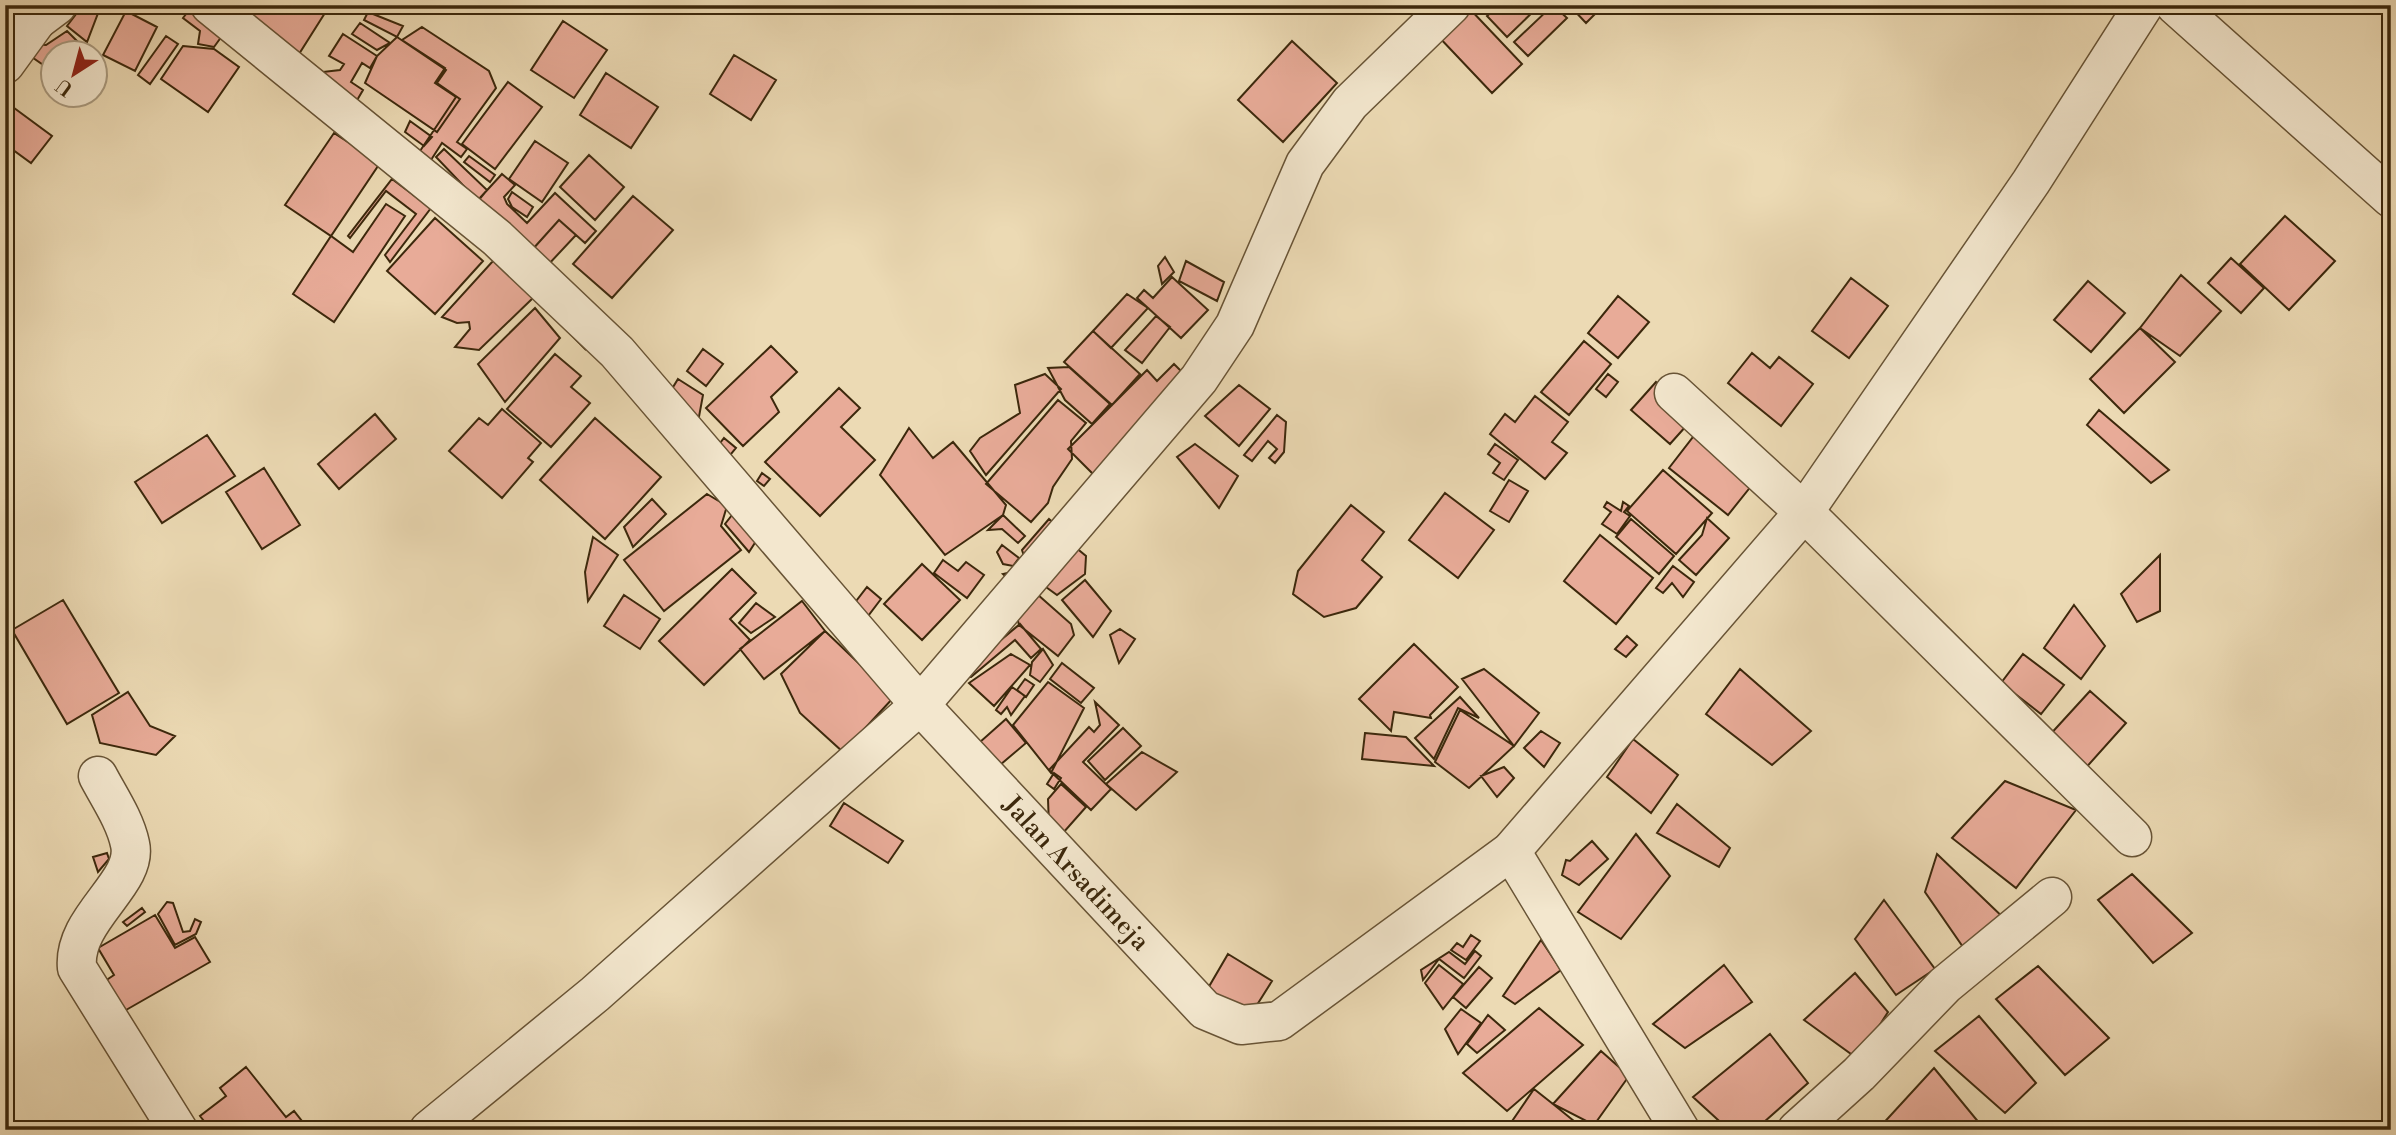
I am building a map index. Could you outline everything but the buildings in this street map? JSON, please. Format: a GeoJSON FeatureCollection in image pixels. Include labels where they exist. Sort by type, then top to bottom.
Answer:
{"type":"FeatureCollection","features":[{"type":"Feature","properties":{"kind":"street","name":"Jalan Arsadimeja"},"geometry":{"type":"LineString","coordinates":[[210,5],[497,238],[617,352],[920,705],[1205,1010],[1241,1024],[1279,1021],[1511,851],[1804,512],[2031,182],[2144,5]]}},
{"type":"Feature","properties":{"kind":"street"},"geometry":{"type":"LineString","coordinates":[[429,1130],[595,994],[920,705],[1199,379],[1235,325],[1305,164],[1350,103],[1451,5]]}},
{"type":"Feature","properties":{"kind":"street"},"geometry":{"type":"LineString","coordinates":[[2175,5],[2391,198]]}},
{"type":"Feature","properties":{"kind":"street"},"geometry":{"type":"LineString","coordinates":[[5,64],[33,11]]}},
{"type":"Feature","properties":{"kind":"street"},"geometry":{"type":"LineString","coordinates":[[1674,393],[1804,512],[2132,837]]}},
{"type":"Feature","properties":{"kind":"street"},"geometry":{"type":"LineString","coordinates":[[98,776],[122,821],[131,846],[129,865],[89,923],[75,949],[77,968],[178,1130]]}},
{"type":"Feature","properties":{"kind":"street"},"geometry":{"type":"LineString","coordinates":[[1511,851],[1680,1130]]}},
{"type":"Feature","properties":{"kind":"street"},"geometry":{"type":"LineString","coordinates":[[1797,1130],[1859,1074],[1945,985],[2052,897]]}}]}
